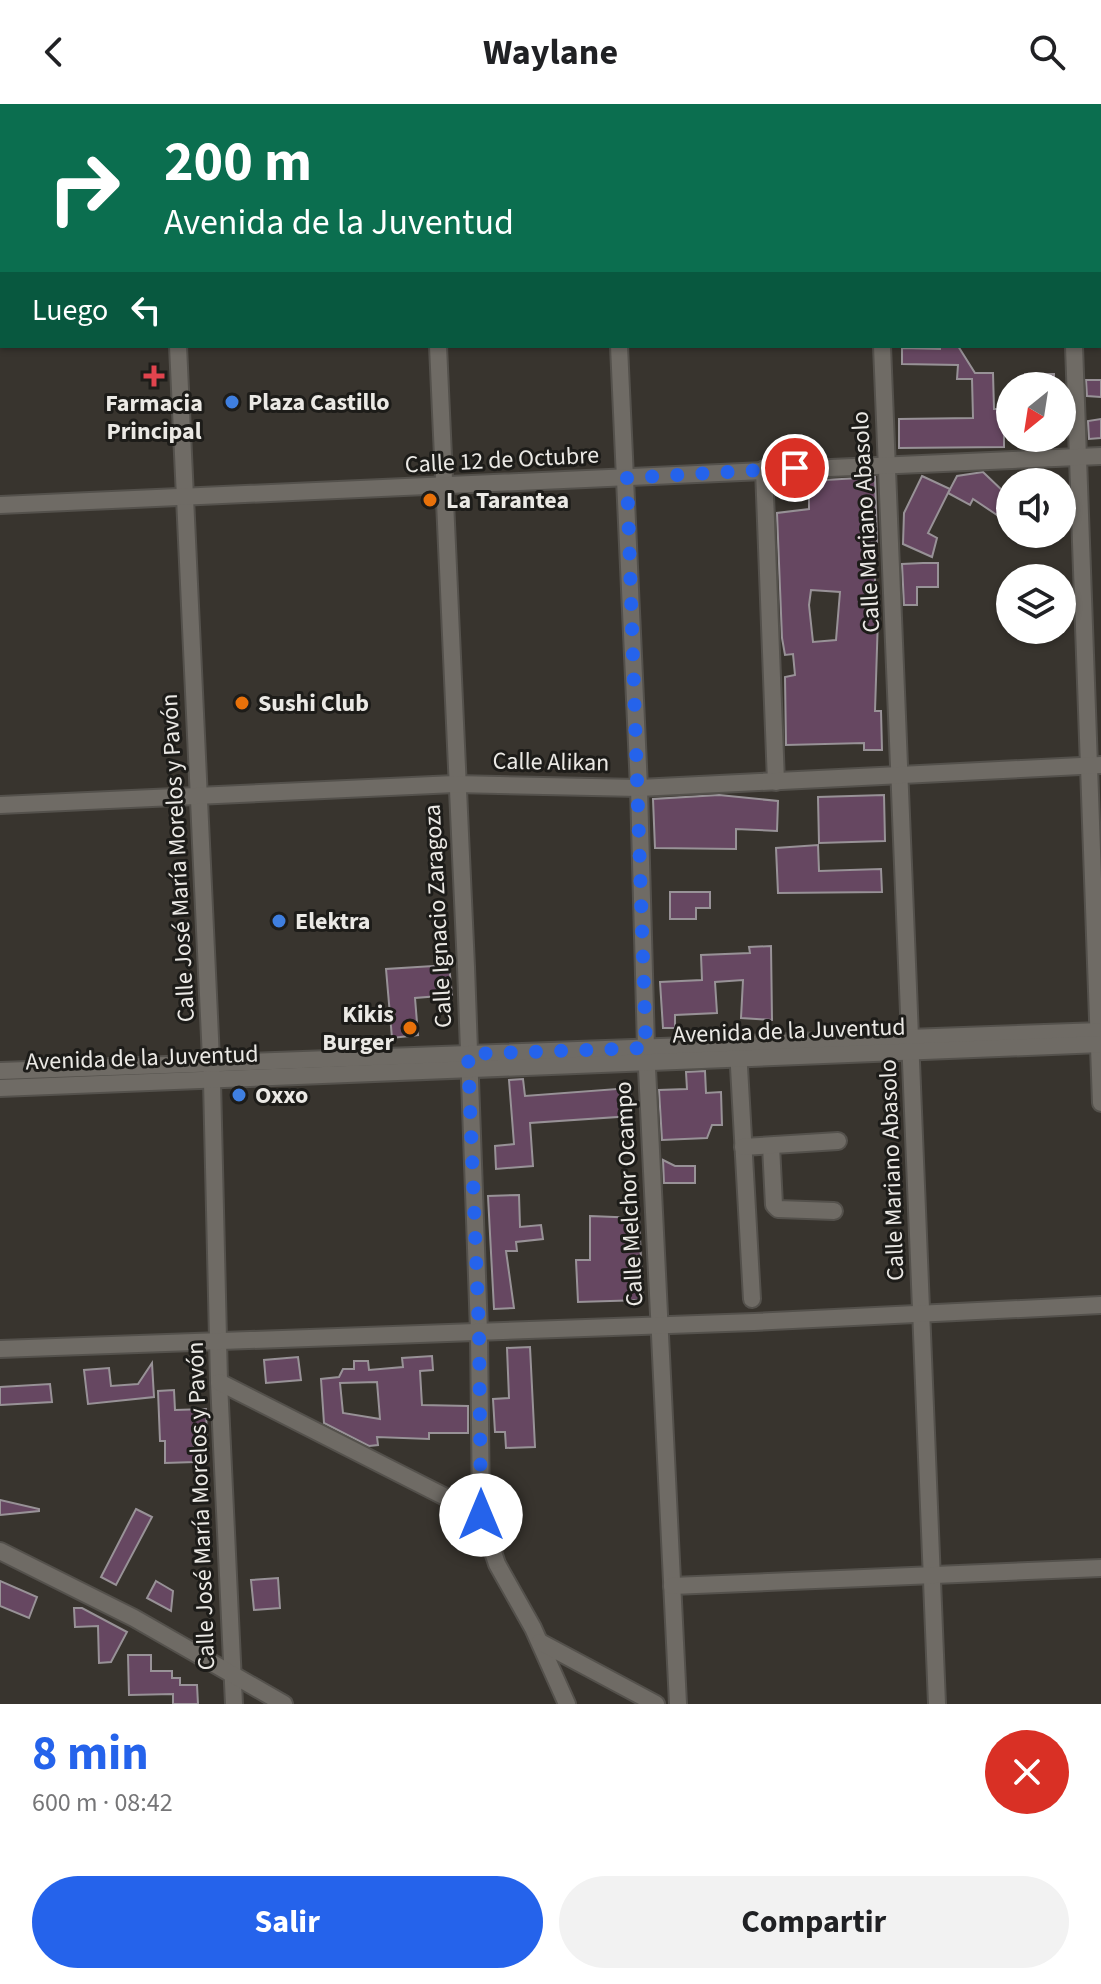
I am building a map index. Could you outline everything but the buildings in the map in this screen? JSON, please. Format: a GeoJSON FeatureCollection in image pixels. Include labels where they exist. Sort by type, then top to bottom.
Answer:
{"type":"FeatureCollection","features":[{"type":"Feature","properties":{"kind":"street","name":"Calle José María Morelos y Pavón"},"geometry":{"type":"LineString","coordinates":[[178,348],[212,1072],[219,1382],[234,1704]]}},
{"type":"Feature","properties":{"kind":"street","name":"Calle Ignacio Zaragoza"},"geometry":{"type":"LineString","coordinates":[[438,348],[479,1332],[481,1515],[497,1564],[540,1642],[567,1704]]}},
{"type":"Feature","properties":{"kind":"street","name":"Calle Melchor Ocampo"},"geometry":{"type":"LineString","coordinates":[[619,348],[639,788],[646,1055],[678,1704]]}},
{"type":"Feature","properties":{"kind":"street","name":"Calle Mariano Abasolo"},"geometry":{"type":"LineString","coordinates":[[882,348],[937,1704]]}},
{"type":"Feature","properties":{"kind":"street"},"geometry":{"type":"LineString","coordinates":[[1074,348],[1095,765],[1101,1103]]}},
{"type":"Feature","properties":{"kind":"street","name":"Calle 12 de Octubre"},"geometry":{"type":"LineString","coordinates":[[0,505],[627,478],[888,463],[1101,456]]}},
{"type":"Feature","properties":{"kind":"street"},"geometry":{"type":"LineString","coordinates":[[764,469],[776,782]]}},
{"type":"Feature","properties":{"kind":"street","name":"Calle Alikan"},"geometry":{"type":"LineString","coordinates":[[0,805],[455,784],[639,788],[1095,765]]}},
{"type":"Feature","properties":{"kind":"street","name":"Avenida de la Juventud"},"geometry":{"type":"LineString","coordinates":[[0,1088],[212,1072],[1099,1038]]}},
{"type":"Feature","properties":{"kind":"street"},"geometry":{"type":"LineString","coordinates":[[738,1051],[752,1299]]}},
{"type":"Feature","properties":{"kind":"street","name":"Avenida de la Juventud"},"geometry":{"type":"LineString","coordinates":[[0,1071],[212,1072]]}},
{"type":"Feature","properties":{"kind":"street"},"geometry":{"type":"LineString","coordinates":[[743,1147],[838,1141]]}},
{"type":"Feature","properties":{"kind":"street"},"geometry":{"type":"LineString","coordinates":[[771,1146],[774,1205],[778,1209],[834,1211]]}},
{"type":"Feature","properties":{"kind":"street"},"geometry":{"type":"LineString","coordinates":[[0,1349],[660,1326],[1101,1305]]}},
{"type":"Feature","properties":{"kind":"street"},"geometry":{"type":"LineString","coordinates":[[219,1382],[481,1515]]}},
{"type":"Feature","properties":{"kind":"street"},"geometry":{"type":"LineString","coordinates":[[0,1551],[99,1600],[284,1704]]}},
{"type":"Feature","properties":{"kind":"street"},"geometry":{"type":"LineString","coordinates":[[672,1586],[1101,1568]]}},
{"type":"Feature","properties":{"kind":"street"},"geometry":{"type":"LineString","coordinates":[[540,1642],[656,1704]]}},
{"type":"Feature","properties":{"kind":"place","name":"Farmacia Principal"},"geometry":{"type":"Point","coordinates":[154,376]}},
{"type":"Feature","properties":{"kind":"place","name":"Plaza Castillo"},"geometry":{"type":"Point","coordinates":[232,402]}},
{"type":"Feature","properties":{"kind":"place","name":"La Tarantea"},"geometry":{"type":"Point","coordinates":[430,500]}},
{"type":"Feature","properties":{"kind":"place","name":"Sushi Club"},"geometry":{"type":"Point","coordinates":[242,703]}},
{"type":"Feature","properties":{"kind":"place","name":"Elektra"},"geometry":{"type":"Point","coordinates":[279,921]}},
{"type":"Feature","properties":{"kind":"place","name":"Kikis Burger"},"geometry":{"type":"Point","coordinates":[410,1028]}},
{"type":"Feature","properties":{"kind":"place","name":"Oxxo"},"geometry":{"type":"Point","coordinates":[239,1095]}},
{"type":"Feature","properties":{"kind":"route"},"geometry":{"type":"LineString","coordinates":[[481,1515],[479,1332],[468,1054],[646,1048],[627,478],[795,468]]}}]}
